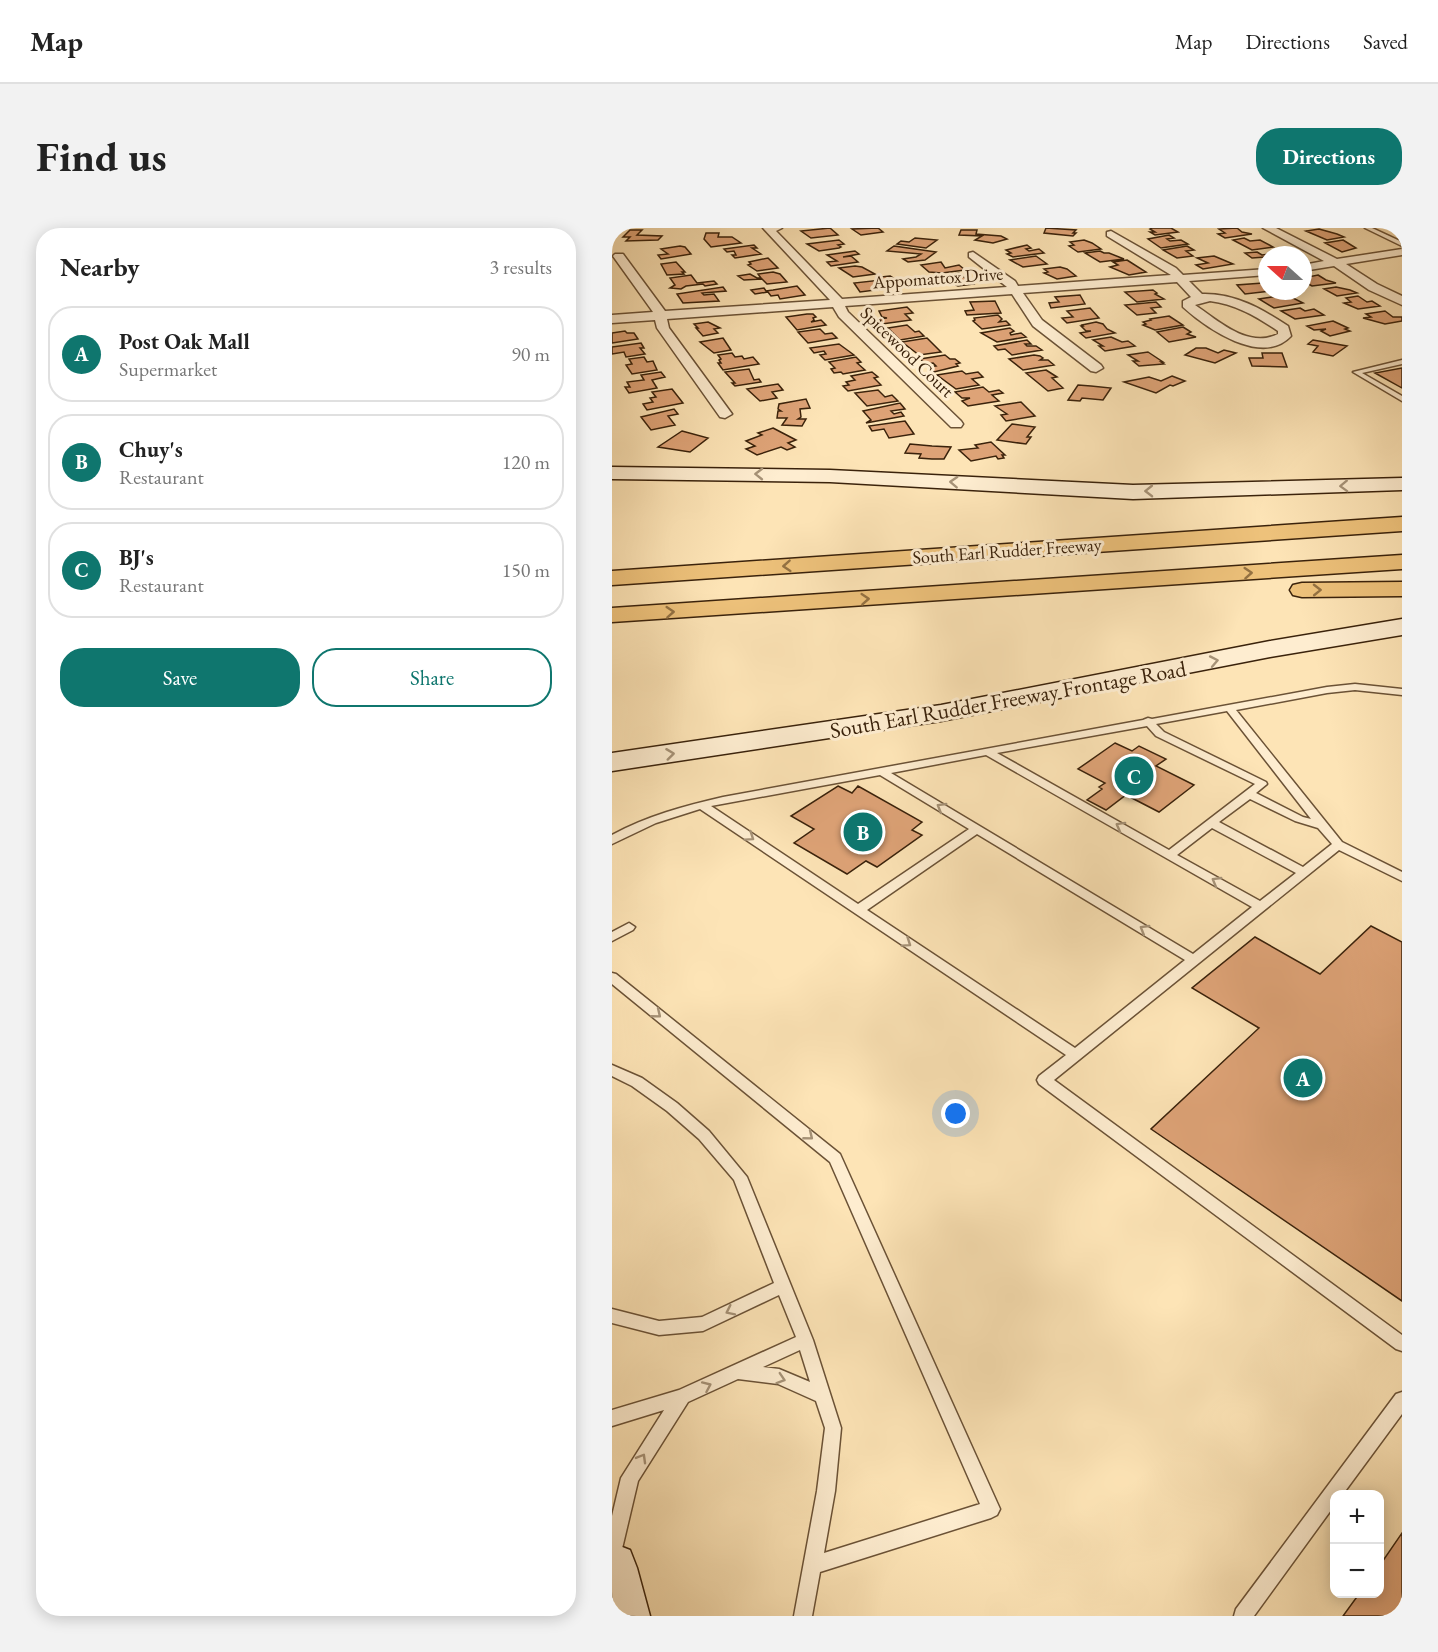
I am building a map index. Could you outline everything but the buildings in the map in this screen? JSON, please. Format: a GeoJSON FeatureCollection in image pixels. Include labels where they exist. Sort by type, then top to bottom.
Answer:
{"type":"FeatureCollection","features":[{"type":"Feature","properties":{"kind":"highway","name":"South Earl Rudder Freeway"},"geometry":{"type":"LineString","coordinates":[[612,578],[1402,524]]}},
{"type":"Feature","properties":{"kind":"highway","name":"South Earl Rudder Freeway"},"geometry":{"type":"LineString","coordinates":[[612,615],[1402,562]]}},
{"type":"Feature","properties":{"kind":"highway"},"geometry":{"type":"LineString","coordinates":[[944,594],[1402,589]]}},
{"type":"Feature","properties":{"kind":"main road"},"geometry":{"type":"LineString","coordinates":[[612,473],[830,476],[1133,492],[1402,484]]}},
{"type":"Feature","properties":{"kind":"main road","name":"South Earl Rudder Freeway Frontage Road"},"geometry":{"type":"LineString","coordinates":[[612,762],[777,741],[1048,694],[1351,634],[1402,627]]}},
{"type":"Feature","properties":{"kind":"main road"},"geometry":{"type":"LineString","coordinates":[[612,1568],[624,1616]]}},
{"type":"Feature","properties":{"kind":"street","name":"Spicewood Court"},"geometry":{"type":"LineString","coordinates":[[777,228],[768,229],[835,297],[843,314],[956,424]]}},
{"type":"Feature","properties":{"kind":"street"},"geometry":{"type":"LineString","coordinates":[[1268,228],[1336,263],[1402,302]]}},
{"type":"Feature","properties":{"kind":"street"},"geometry":{"type":"LineString","coordinates":[[1111,234],[1172,270],[1199,298],[1220,297],[1234,301],[1284,329],[1285,336],[1264,342],[1242,340],[1187,304],[1199,298]]}},
{"type":"Feature","properties":{"kind":"street"},"geometry":{"type":"LineString","coordinates":[[1312,267],[1402,252]]}},
{"type":"Feature","properties":{"kind":"street"},"geometry":{"type":"LineString","coordinates":[[973,255],[1017,291],[1029,314],[1037,323],[1096,368]]}},
{"type":"Feature","properties":{"kind":"street"},"geometry":{"type":"LineString","coordinates":[[619,256],[658,309],[663,328],[725,414]]}},
{"type":"Feature","properties":{"kind":"street","name":"Appomattox Drive"},"geometry":{"type":"LineString","coordinates":[[612,319],[1258,273]]}},
{"type":"Feature","properties":{"kind":"lane"},"geometry":{"type":"LineString","coordinates":[[1368,228],[1402,244]]}},
{"type":"Feature","properties":{"kind":"lane"},"geometry":{"type":"LineString","coordinates":[[1402,363],[1356,372],[1402,399]]}},
{"type":"Feature","properties":{"kind":"lane"},"geometry":{"type":"LineString","coordinates":[[612,840],[642,823],[702,805],[986,751],[1148,721],[1355,687],[1402,692]]}},
{"type":"Feature","properties":{"kind":"lane"},"geometry":{"type":"LineString","coordinates":[[1229,707],[1338,845],[1402,877]]}},
{"type":"Feature","properties":{"kind":"lane"},"geometry":{"type":"LineString","coordinates":[[1148,721],[1160,734],[1262,784]]}},
{"type":"Feature","properties":{"kind":"lane"},"geometry":{"type":"LineString","coordinates":[[986,751],[1261,907]]}},
{"type":"Feature","properties":{"kind":"lane"},"geometry":{"type":"LineString","coordinates":[[881,771],[1194,960]]}},
{"type":"Feature","properties":{"kind":"lane"},"geometry":{"type":"LineString","coordinates":[[1171,854],[1262,784],[1282,775]]}},
{"type":"Feature","properties":{"kind":"lane"},"geometry":{"type":"LineString","coordinates":[[1249,794],[1299,819],[1322,825]]}},
{"type":"Feature","properties":{"kind":"lane"},"geometry":{"type":"LineString","coordinates":[[702,805],[1075,1055]]}},
{"type":"Feature","properties":{"kind":"lane"},"geometry":{"type":"LineString","coordinates":[[1212,823],[1303,872]]}},
{"type":"Feature","properties":{"kind":"lane"},"geometry":{"type":"LineString","coordinates":[[858,910],[977,829]]}},
{"type":"Feature","properties":{"kind":"lane"},"geometry":{"type":"LineString","coordinates":[[1338,845],[1044,1080],[1402,1344]]}},
{"type":"Feature","properties":{"kind":"lane"},"geometry":{"type":"LineString","coordinates":[[612,937],[629,927]]}},
{"type":"Feature","properties":{"kind":"lane"},"geometry":{"type":"LineString","coordinates":[[612,977],[835,1158],[991,1509],[813,1565]]}},
{"type":"Feature","properties":{"kind":"lane"},"geometry":{"type":"LineString","coordinates":[[612,1070],[637,1082],[672,1107],[704,1135],[740,1177],[806,1340],[833,1428],[826,1491],[803,1616]]}},
{"type":"Feature","properties":{"kind":"lane"},"geometry":{"type":"LineString","coordinates":[[612,1316],[659,1328],[702,1324],[783,1286]]}},
{"type":"Feature","properties":{"kind":"lane"},"geometry":{"type":"LineString","coordinates":[[612,1418],[682,1396],[806,1340]]}},
{"type":"Feature","properties":{"kind":"lane"},"geometry":{"type":"LineString","coordinates":[[739,1371],[779,1377],[821,1395]]}},
{"type":"Feature","properties":{"kind":"lane"},"geometry":{"type":"LineString","coordinates":[[612,1553],[630,1478],[682,1396]]}},
{"type":"Feature","properties":{"kind":"lane"},"geometry":{"type":"LineString","coordinates":[[1243,1616],[1402,1400]]}},
{"type":"Feature","properties":{"kind":"place","name":"BJ's"},"geometry":{"type":"Point","coordinates":[1134,776]}},
{"type":"Feature","properties":{"kind":"place","name":"Chuy's"},"geometry":{"type":"Point","coordinates":[863,832]}},
{"type":"Feature","properties":{"kind":"place","name":"Post Oak Mall"},"geometry":{"type":"Point","coordinates":[1303,1078]}}]}
